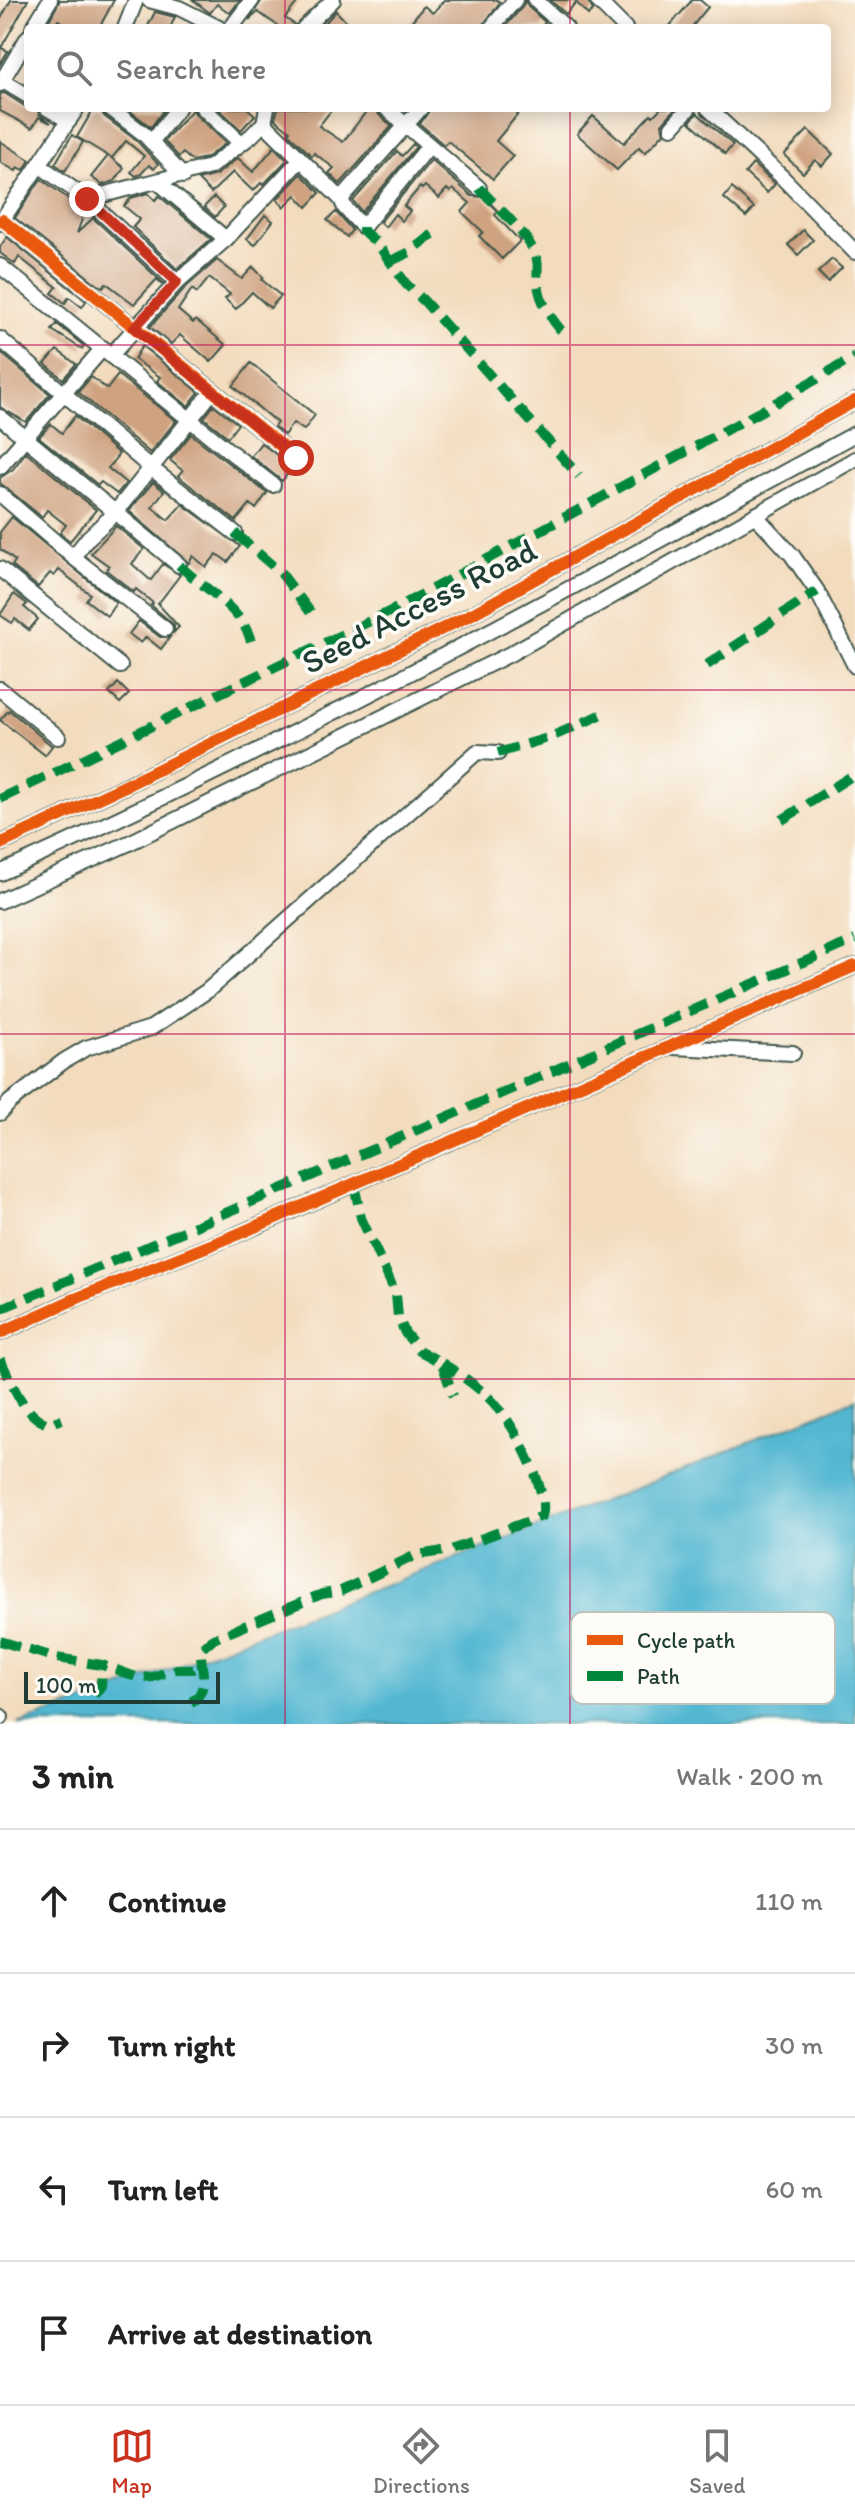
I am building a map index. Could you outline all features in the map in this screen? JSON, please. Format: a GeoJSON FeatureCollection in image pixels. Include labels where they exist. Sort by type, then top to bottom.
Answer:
{"type":"FeatureCollection","features":[{"type":"Feature","properties":{"kind":"street"},"geometry":{"type":"LineString","coordinates":[[35,24],[50,0]]}},
{"type":"Feature","properties":{"kind":"street"},"geometry":{"type":"LineString","coordinates":[[127,24],[136,0]]}},
{"type":"Feature","properties":{"kind":"street"},"geometry":{"type":"LineString","coordinates":[[149,0],[182,4],[213,24]]}},
{"type":"Feature","properties":{"kind":"street"},"geometry":{"type":"LineString","coordinates":[[234,24],[252,0]]}},
{"type":"Feature","properties":{"kind":"street"},"geometry":{"type":"LineString","coordinates":[[308,24],[333,0]]}},
{"type":"Feature","properties":{"kind":"street"},"geometry":{"type":"LineString","coordinates":[[494,24],[515,0]]}},
{"type":"Feature","properties":{"kind":"street"},"geometry":{"type":"LineString","coordinates":[[535,0],[561,24]]}},
{"type":"Feature","properties":{"kind":"street"},"geometry":{"type":"LineString","coordinates":[[597,0],[621,24]]}},
{"type":"Feature","properties":{"kind":"street"},"geometry":{"type":"LineString","coordinates":[[24,44],[1,81],[24,94]]}},
{"type":"Feature","properties":{"kind":"street"},"geometry":{"type":"LineString","coordinates":[[115,112],[152,141],[183,176]]}},
{"type":"Feature","properties":{"kind":"street"},"geometry":{"type":"LineString","coordinates":[[152,141],[175,112]]}},
{"type":"Feature","properties":{"kind":"street"},"geometry":{"type":"LineString","coordinates":[[207,112],[241,143]]}},
{"type":"Feature","properties":{"kind":"street"},"geometry":{"type":"LineString","coordinates":[[391,112],[479,188]]}},
{"type":"Feature","properties":{"kind":"street"},"geometry":{"type":"LineString","coordinates":[[341,199],[418,112]]}},
{"type":"Feature","properties":{"kind":"street"},"geometry":{"type":"LineString","coordinates":[[672,127],[685,112]]}},
{"type":"Feature","properties":{"kind":"street"},"geometry":{"type":"LineString","coordinates":[[712,112],[781,176],[855,252]]}},
{"type":"Feature","properties":{"kind":"street"},"geometry":{"type":"LineString","coordinates":[[73,114],[1,221],[296,458]]}},
{"type":"Feature","properties":{"kind":"street"},"geometry":{"type":"LineString","coordinates":[[87,199],[210,167],[241,143],[266,115],[300,160],[341,199],[345,208],[363,227],[429,146]]}},
{"type":"Feature","properties":{"kind":"street"},"geometry":{"type":"LineString","coordinates":[[0,467],[63,392],[226,239],[300,160]]}},
{"type":"Feature","properties":{"kind":"street"},"geometry":{"type":"LineString","coordinates":[[39,165],[87,199],[177,282]]}},
{"type":"Feature","properties":{"kind":"street"},"geometry":{"type":"LineString","coordinates":[[158,182],[226,239]]}},
{"type":"Feature","properties":{"kind":"street"},"geometry":{"type":"LineString","coordinates":[[0,266],[108,351],[188,421],[273,485]]}},
{"type":"Feature","properties":{"kind":"street"},"geometry":{"type":"LineString","coordinates":[[0,339],[151,468],[235,533]]}},
{"type":"Feature","properties":{"kind":"street"},"geometry":{"type":"LineString","coordinates":[[73,557],[114,514],[212,392]]}},
{"type":"Feature","properties":{"kind":"street","name":"Seed Access Road"},"geometry":{"type":"LineString","coordinates":[[0,844],[125,786],[472,614],[855,401]]}},
{"type":"Feature","properties":{"kind":"street"},"geometry":{"type":"LineString","coordinates":[[0,417],[179,565]]}},
{"type":"Feature","properties":{"kind":"street","name":"Seed Access Road"},"geometry":{"type":"LineString","coordinates":[[0,873],[133,813],[485,635],[855,434]]}},
{"type":"Feature","properties":{"kind":"street"},"geometry":{"type":"LineString","coordinates":[[0,901],[129,843],[510,654],[855,459]]}},
{"type":"Feature","properties":{"kind":"street"},"geometry":{"type":"LineString","coordinates":[[0,494],[73,557],[165,629]]}},
{"type":"Feature","properties":{"kind":"street"},"geometry":{"type":"LineString","coordinates":[[755,515],[792,555],[817,591],[855,666]]}},
{"type":"Feature","properties":{"kind":"street"},"geometry":{"type":"LineString","coordinates":[[0,569],[120,666]]}},
{"type":"Feature","properties":{"kind":"street"},"geometry":{"type":"LineString","coordinates":[[0,689],[58,737]]}},
{"type":"Feature","properties":{"kind":"street"},"geometry":{"type":"LineString","coordinates":[[0,1113],[64,1061],[86,1048],[151,1028],[207,991],[477,752],[498,753]]}},
{"type":"Feature","properties":{"kind":"street"},"geometry":{"type":"LineString","coordinates":[[0,1333],[75,1299],[249,1229],[855,966]]}},
{"type":"Feature","properties":{"kind":"street"},"geometry":{"type":"LineString","coordinates":[[669,1047],[793,1053]]}},
{"type":"Feature","properties":{"kind":"water"},"geometry":{"type":"Polygon","coordinates":[[[855,1399],[855,1724],[18,1724],[96,1697],[660,1479],[855,1399]]]}},
{"type":"Feature","properties":{"kind":"building"},"geometry":{"type":"Polygon","coordinates":[[[11,0],[28,0],[1,48],[8,51],[0,64],[0,20],[11,0]]]}},
{"type":"Feature","properties":{"kind":"building"},"geometry":{"type":"Polygon","coordinates":[[[60,0],[114,0],[101,24],[66,24],[58,20],[56,24],[47,24],[60,0]]]}},
{"type":"Feature","properties":{"kind":"building"},"geometry":{"type":"Polygon","coordinates":[[[193,0],[240,0],[230,13],[217,4],[210,13],[193,0]]]}},
{"type":"Feature","properties":{"kind":"building"},"geometry":{"type":"Polygon","coordinates":[[[262,0],[299,0],[285,18],[294,24],[275,24],[258,12],[249,20],[262,0]]]}},
{"type":"Feature","properties":{"kind":"building"},"geometry":{"type":"Polygon","coordinates":[[[444,0],[500,2],[484,24],[409,24],[424,6],[433,13],[444,0]]]}},
{"type":"Feature","properties":{"kind":"building"},"geometry":{"type":"Polygon","coordinates":[[[525,0],[544,24],[507,24],[525,0]]]}},
{"type":"Feature","properties":{"kind":"building"},"geometry":{"type":"Polygon","coordinates":[[[550,0],[587,0],[593,10],[588,15],[576,2],[566,14],[550,0]]]}},
{"type":"Feature","properties":{"kind":"building"},"geometry":{"type":"Polygon","coordinates":[[[692,0],[700,0],[708,7],[694,24],[671,24],[692,0]]]}},
{"type":"Feature","properties":{"kind":"building"},"geometry":{"type":"Polygon","coordinates":[[[336,11],[348,24],[324,24],[336,11]]]}},
{"type":"Feature","properties":{"kind":"building"},"geometry":{"type":"Polygon","coordinates":[[[155,12],[175,17],[172,24],[149,24],[155,12]]]}},
{"type":"Feature","properties":{"kind":"building"},"geometry":{"type":"Polygon","coordinates":[[[4,93],[24,106],[24,112],[38,112],[51,123],[39,117],[32,128],[0,111],[0,94],[4,93]]]}},
{"type":"Feature","properties":{"kind":"building"},"geometry":{"type":"Polygon","coordinates":[[[92,112],[102,112],[137,141],[158,164],[154,169],[149,165],[136,176],[131,172],[144,156],[126,141],[112,158],[109,156],[124,168],[115,181],[102,185],[91,177],[108,156],[77,137],[92,112]]]}},
{"type":"Feature","properties":{"kind":"building"},"geometry":{"type":"Polygon","coordinates":[[[131,112],[162,112],[151,127],[131,112]]]}},
{"type":"Feature","properties":{"kind":"building"},"geometry":{"type":"Polygon","coordinates":[[[190,112],[194,112],[226,143],[206,158],[192,161],[183,153],[179,157],[164,141],[190,112]]]}},
{"type":"Feature","properties":{"kind":"building"},"geometry":{"type":"Polygon","coordinates":[[[222,112],[252,112],[255,115],[241,130],[222,112]]]}},
{"type":"Feature","properties":{"kind":"building"},"geometry":{"type":"Polygon","coordinates":[[[277,112],[330,112],[319,126],[343,142],[366,112],[378,112],[392,126],[340,184],[329,173],[334,168],[314,153],[312,156],[275,119],[277,112]]]}},
{"type":"Feature","properties":{"kind":"building"},"geometry":{"type":"Polygon","coordinates":[[[428,112],[520,112],[496,141],[513,156],[493,179],[448,141],[444,145],[420,124],[428,112]]]}},
{"type":"Feature","properties":{"kind":"building"},"geometry":{"type":"Polygon","coordinates":[[[657,112],[672,112],[662,124],[664,133],[645,153],[639,147],[617,170],[577,134],[593,116],[624,143],[651,114],[653,116],[657,112]]]}},
{"type":"Feature","properties":{"kind":"building"},"geometry":{"type":"Polygon","coordinates":[[[697,113],[733,145],[725,154],[690,122],[697,113]]]}},
{"type":"Feature","properties":{"kind":"building"},"geometry":{"type":"Polygon","coordinates":[[[808,130],[833,154],[822,166],[815,160],[803,173],[784,155],[808,130]]]}},
{"type":"Feature","properties":{"kind":"building"},"geometry":{"type":"Polygon","coordinates":[[[72,135],[83,142],[65,171],[55,164],[72,135]]]}},
{"type":"Feature","properties":{"kind":"building"},"geometry":{"type":"Polygon","coordinates":[[[0,141],[30,160],[24,170],[18,167],[16,171],[0,162],[0,141]]]}},
{"type":"Feature","properties":{"kind":"building"},"geometry":{"type":"Polygon","coordinates":[[[413,144],[416,147],[362,212],[353,201],[397,151],[402,156],[413,144]]]}},
{"type":"Feature","properties":{"kind":"building"},"geometry":{"type":"Polygon","coordinates":[[[274,147],[287,160],[253,191],[233,172],[211,193],[198,180],[216,175],[238,158],[253,172],[274,147]]]}},
{"type":"Feature","properties":{"kind":"building"},"geometry":{"type":"Polygon","coordinates":[[[431,160],[472,196],[484,197],[498,211],[495,215],[520,241],[502,259],[479,236],[483,232],[462,212],[470,203],[453,189],[450,192],[447,189],[439,198],[425,186],[420,187],[404,206],[410,211],[402,221],[395,214],[385,227],[380,222],[431,160]]]}},
{"type":"Feature","properties":{"kind":"building"},"geometry":{"type":"Polygon","coordinates":[[[753,164],[775,184],[767,193],[745,173],[753,164]]]}},
{"type":"Feature","properties":{"kind":"building"},"geometry":{"type":"Polygon","coordinates":[[[301,174],[320,193],[307,207],[296,195],[284,207],[277,199],[301,174]]]}},
{"type":"Feature","properties":{"kind":"building"},"geometry":{"type":"Polygon","coordinates":[[[41,179],[85,211],[77,233],[93,218],[163,283],[157,279],[134,304],[106,283],[103,287],[98,285],[15,218],[41,179]]]}},
{"type":"Feature","properties":{"kind":"building"},"geometry":{"type":"Polygon","coordinates":[[[732,188],[754,208],[746,217],[724,198],[732,188]]]}},
{"type":"Feature","properties":{"kind":"building"},"geometry":{"type":"Polygon","coordinates":[[[148,193],[155,200],[159,196],[211,239],[177,269],[133,227],[140,219],[124,206],[131,198],[148,193]]]}},
{"type":"Feature","properties":{"kind":"building"},"geometry":{"type":"Polygon","coordinates":[[[214,197],[224,207],[215,217],[204,207],[214,197]]]}},
{"type":"Feature","properties":{"kind":"building"},"geometry":{"type":"Polygon","coordinates":[[[336,212],[352,230],[347,237],[327,220],[336,212]]]}},
{"type":"Feature","properties":{"kind":"building"},"geometry":{"type":"Polygon","coordinates":[[[265,215],[273,221],[255,245],[247,239],[265,215]]]}},
{"type":"Feature","properties":{"kind":"building"},"geometry":{"type":"Polygon","coordinates":[[[803,230],[813,240],[798,255],[788,245],[803,230]]]}},
{"type":"Feature","properties":{"kind":"building"},"geometry":{"type":"Polygon","coordinates":[[[7,237],[86,301],[82,307],[69,297],[65,303],[52,293],[57,287],[19,257],[15,264],[0,253],[0,247],[7,237]]]}},
{"type":"Feature","properties":{"kind":"building"},"geometry":{"type":"Polygon","coordinates":[[[832,259],[842,268],[828,282],[818,272],[832,259]]]}},
{"type":"Feature","properties":{"kind":"building"},"geometry":{"type":"Polygon","coordinates":[[[217,260],[242,279],[253,267],[264,278],[262,280],[281,296],[270,308],[252,292],[236,309],[225,299],[230,294],[209,278],[197,293],[192,289],[178,310],[193,323],[196,320],[226,345],[211,362],[180,335],[171,344],[150,327],[184,289],[217,260]]]}},
{"type":"Feature","properties":{"kind":"building"},"geometry":{"type":"Polygon","coordinates":[[[57,324],[84,346],[82,349],[52,330],[57,324]]]}},
{"type":"Feature","properties":{"kind":"building"},"geometry":{"type":"Polygon","coordinates":[[[142,346],[199,392],[188,406],[157,381],[160,377],[134,359],[142,346]]]}},
{"type":"Feature","properties":{"kind":"building"},"geometry":{"type":"Polygon","coordinates":[[[57,350],[76,364],[63,379],[45,364],[57,350]]]}},
{"type":"Feature","properties":{"kind":"building"},"geometry":{"type":"Polygon","coordinates":[[[0,352],[50,394],[26,422],[0,407],[0,352]]]}},
{"type":"Feature","properties":{"kind":"building"},"geometry":{"type":"Polygon","coordinates":[[[251,363],[315,415],[304,430],[293,423],[284,435],[274,427],[277,423],[233,386],[251,363]]]}},
{"type":"Feature","properties":{"kind":"building"},"geometry":{"type":"Polygon","coordinates":[[[118,375],[176,421],[150,453],[78,392],[91,377],[107,389],[118,375]]]}},
{"type":"Feature","properties":{"kind":"building"},"geometry":{"type":"Polygon","coordinates":[[[214,405],[238,424],[228,437],[204,418],[214,405]]]}},
{"type":"Feature","properties":{"kind":"building"},"geometry":{"type":"Polygon","coordinates":[[[75,416],[119,454],[108,468],[126,483],[117,494],[101,482],[98,485],[39,437],[51,424],[62,433],[75,416]]]}},
{"type":"Feature","properties":{"kind":"building"},"geometry":{"type":"Polygon","coordinates":[[[191,434],[267,493],[256,509],[250,504],[236,521],[178,476],[183,471],[170,460],[191,434]]]}},
{"type":"Feature","properties":{"kind":"building"},"geometry":{"type":"Polygon","coordinates":[[[261,443],[293,467],[282,481],[251,456],[261,443]]]}},
{"type":"Feature","properties":{"kind":"building"},"geometry":{"type":"Polygon","coordinates":[[[26,452],[96,510],[70,541],[60,533],[66,525],[47,510],[42,517],[0,483],[0,478],[13,469],[26,452]]]}},
{"type":"Feature","properties":{"kind":"building"},"geometry":{"type":"Polygon","coordinates":[[[153,482],[164,491],[152,507],[168,520],[182,504],[240,546],[228,562],[217,554],[206,567],[193,556],[189,563],[129,511],[153,482]]]}},
{"type":"Feature","properties":{"kind":"building"},"geometry":{"type":"Polygon","coordinates":[[[12,517],[116,603],[107,616],[86,600],[90,594],[59,570],[54,576],[50,573],[38,587],[12,566],[15,561],[0,549],[0,532],[12,517]]]}},
{"type":"Feature","properties":{"kind":"building"},"geometry":{"type":"Polygon","coordinates":[[[116,526],[144,549],[132,564],[149,579],[163,564],[180,575],[158,604],[179,627],[174,632],[174,625],[151,605],[153,603],[106,570],[109,566],[91,553],[116,526]]]}},
{"type":"Feature","properties":{"kind":"building"},"geometry":{"type":"Polygon","coordinates":[[[14,594],[27,604],[24,607],[38,619],[29,630],[15,619],[12,623],[0,615],[14,594]]]}},
{"type":"Feature","properties":{"kind":"building"},"geometry":{"type":"Polygon","coordinates":[[[139,621],[160,637],[170,637],[161,649],[146,637],[141,643],[129,634],[139,621]]]}},
{"type":"Feature","properties":{"kind":"building"},"geometry":{"type":"Polygon","coordinates":[[[118,683],[129,694],[120,703],[109,693],[118,683]]]}},
{"type":"Feature","properties":{"kind":"building"},"geometry":{"type":"Polygon","coordinates":[[[9,710],[52,746],[45,755],[0,720],[9,710]]]}},
{"type":"Feature","properties":{"kind":"marked path"},"geometry":{"type":"LineString","coordinates":[[479,188],[512,222],[534,251],[542,299],[564,334]]}},
{"type":"Feature","properties":{"kind":"marked path"},"geometry":{"type":"LineString","coordinates":[[363,227],[363,231],[377,243],[406,284],[579,476]]}},
{"type":"Feature","properties":{"kind":"marked path"},"geometry":{"type":"LineString","coordinates":[[391,261],[410,252],[439,229]]}},
{"type":"Feature","properties":{"kind":"marked path"},"geometry":{"type":"LineString","coordinates":[[0,799],[397,608],[855,357]]}},
{"type":"Feature","properties":{"kind":"marked path"},"geometry":{"type":"LineString","coordinates":[[235,533],[281,573],[311,613]]}},
{"type":"Feature","properties":{"kind":"marked path"},"geometry":{"type":"LineString","coordinates":[[179,565],[230,608],[251,641]]}},
{"type":"Feature","properties":{"kind":"marked path"},"geometry":{"type":"LineString","coordinates":[[707,665],[817,591]]}},
{"type":"Feature","properties":{"kind":"marked path"},"geometry":{"type":"LineString","coordinates":[[498,753],[551,737],[607,712]]}},
{"type":"Feature","properties":{"kind":"marked path"},"geometry":{"type":"LineString","coordinates":[[782,820],[855,774]]}},
{"type":"Feature","properties":{"kind":"marked path"},"geometry":{"type":"LineString","coordinates":[[0,1309],[855,940]]}},
{"type":"Feature","properties":{"kind":"marked path"},"geometry":{"type":"LineString","coordinates":[[354,1184],[361,1218],[396,1294],[398,1317],[405,1333],[420,1351],[442,1363],[453,1396]]}},
{"type":"Feature","properties":{"kind":"marked path"},"geometry":{"type":"LineString","coordinates":[[0,1359],[19,1397],[32,1414],[48,1424],[62,1419]]}},
{"type":"Feature","properties":{"kind":"marked path"},"geometry":{"type":"LineString","coordinates":[[191,1702],[201,1692],[203,1685],[201,1649],[213,1639],[322,1594],[341,1591],[416,1555],[451,1550],[542,1516],[541,1492],[536,1477],[506,1418],[480,1390],[442,1363]]}},
{"type":"Feature","properties":{"kind":"marked path"},"geometry":{"type":"LineString","coordinates":[[0,1641],[57,1658],[102,1665],[139,1678],[177,1669],[193,1669],[202,1664]]}},
{"type":"Feature","properties":{"kind":"marked path"},"geometry":{"type":"LineString","coordinates":[[94,1695],[101,1686],[102,1665]]}},
{"type":"Feature","properties":{"kind":"cycle path"},"geometry":{"type":"LineString","coordinates":[[2,220],[296,458]]}},
{"type":"Feature","properties":{"kind":"cycle path"},"geometry":{"type":"LineString","coordinates":[[0,844],[125,786],[472,614],[855,401]]}},
{"type":"Feature","properties":{"kind":"cycle path"},"geometry":{"type":"LineString","coordinates":[[0,1333],[75,1299],[236,1235],[855,966]]}},
{"type":"Feature","properties":{"kind":"route"},"geometry":{"type":"LineString","coordinates":[[87,199],[177,282],[134,328],[296,458]]}}]}
